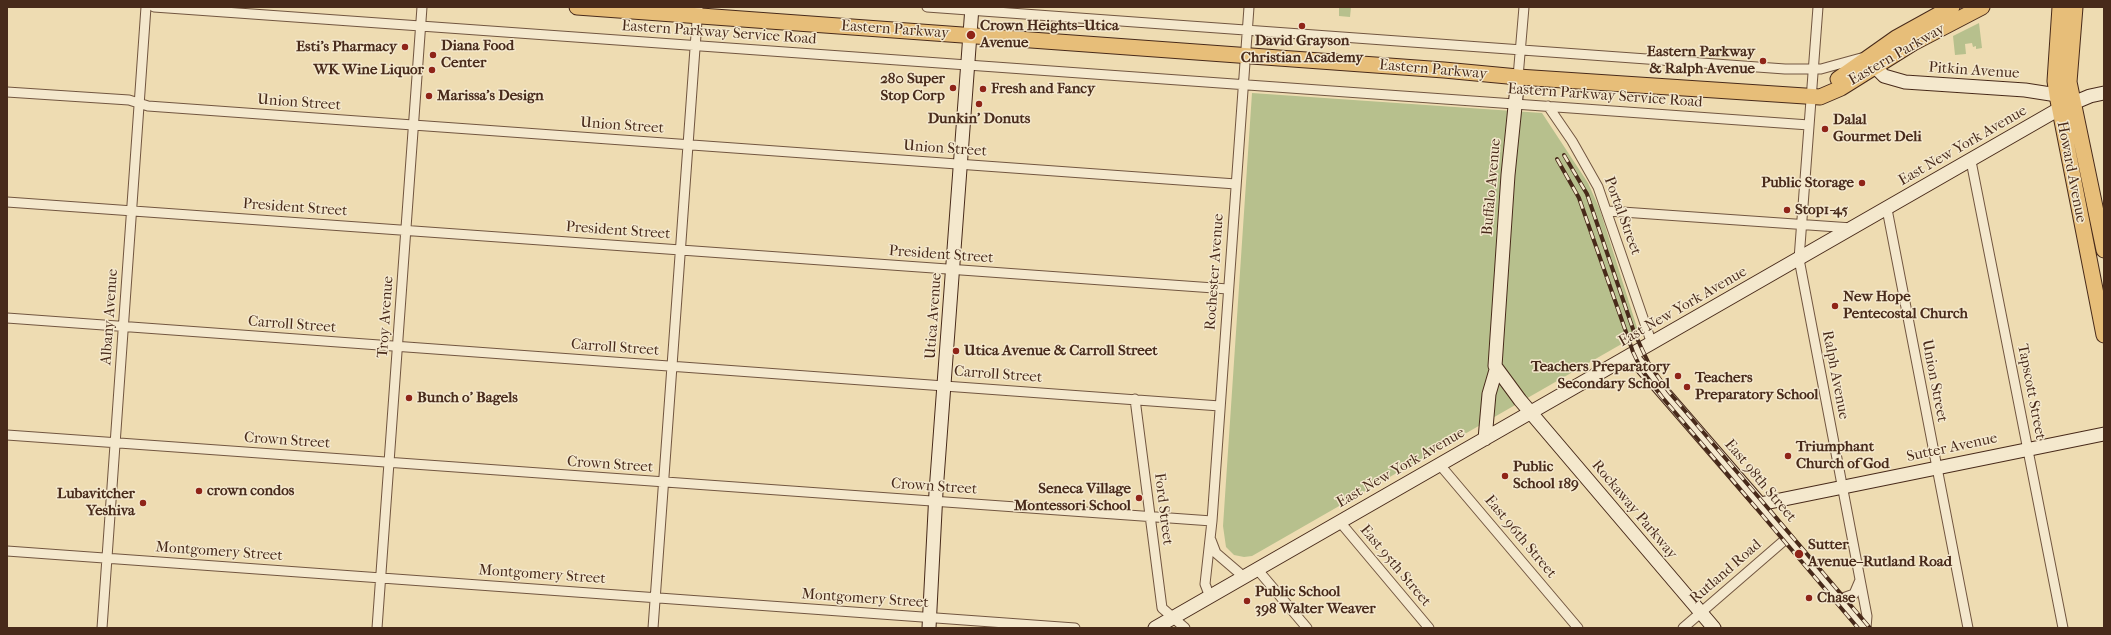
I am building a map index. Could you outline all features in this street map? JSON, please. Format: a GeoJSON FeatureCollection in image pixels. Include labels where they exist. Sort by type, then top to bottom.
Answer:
{"type":"FeatureCollection","features":[{"type":"Feature","properties":{"kind":"main road","name":"Eastern Parkway"},"geometry":{"type":"LineString","coordinates":[[577,7],[697,11],[970,36],[1245,55],[1518,77],[1811,95],[1820,97],[1833,92],[1872,62],[1896,38],[1952,7]]}},
{"type":"Feature","properties":{"kind":"main road","name":"Eastern Parkway"},"geometry":{"type":"LineString","coordinates":[[1872,62],[1913,43],[1982,7]]}},
{"type":"Feature","properties":{"kind":"main road","name":"Howard Avenue"},"geometry":{"type":"LineString","coordinates":[[2060,7],[2055,81],[2104,335]]}},
{"type":"Feature","properties":{"kind":"main road","name":"Howard Avenue"},"geometry":{"type":"LineString","coordinates":[[2075,7],[2069,82],[2104,250]]}},
{"type":"Feature","properties":{"kind":"main road","name":"Utica Avenue"},"geometry":{"type":"LineString","coordinates":[[929,623],[936,501],[972,9]]}},
{"type":"Feature","properties":{"kind":"main road","name":"Pitkin Avenue"},"geometry":{"type":"LineString","coordinates":[[1872,62],[1884,76],[1905,82],[2025,90],[2058,102]]}},
{"type":"Feature","properties":{"kind":"main road","name":"Buffalo Avenue"},"geometry":{"type":"LineString","coordinates":[[1486,439],[1489,394],[1496,370],[1494,363],[1518,77]]}},
{"type":"Feature","properties":{"kind":"main road","name":"East New York Avenue"},"geometry":{"type":"LineString","coordinates":[[1155,628],[1971,161],[2058,102],[2073,102],[2104,93]]}},
{"type":"Feature","properties":{"kind":"main road","name":"East 98th Street"},"geometry":{"type":"LineString","coordinates":[[1631,355],[1760,504]]}},
{"type":"Feature","properties":{"kind":"main road"},"geometry":{"type":"LineString","coordinates":[[1496,370],[1531,413]]}},
{"type":"Feature","properties":{"kind":"main road","name":"Rockaway Parkway"},"geometry":{"type":"LineString","coordinates":[[1531,413],[1714,628]]}},
{"type":"Feature","properties":{"kind":"main road","name":"Sutter Avenue"},"geometry":{"type":"LineString","coordinates":[[1760,504],[1842,486],[2104,434]]}},
{"type":"Feature","properties":{"kind":"street","name":"Albany Avenue"},"geometry":{"type":"LineString","coordinates":[[102,628],[146,7]]}},
{"type":"Feature","properties":{"kind":"street","name":"Eastern Parkway Service Road"},"geometry":{"type":"LineString","coordinates":[[154,7],[1809,125]]}},
{"type":"Feature","properties":{"kind":"street","name":"Troy Avenue"},"geometry":{"type":"LineString","coordinates":[[378,628],[422,7]]}},
{"type":"Feature","properties":{"kind":"street"},"geometry":{"type":"LineString","coordinates":[[927,7],[972,9],[1785,69],[1813,69],[1872,62]]}},
{"type":"Feature","properties":{"kind":"street","name":"Rochester Avenue"},"geometry":{"type":"LineString","coordinates":[[1210,596],[1205,584],[1212,521],[1249,7]]}},
{"type":"Feature","properties":{"kind":"street","name":"Buffalo Avenue"},"geometry":{"type":"LineString","coordinates":[[1518,77],[1524,7]]}},
{"type":"Feature","properties":{"kind":"street","name":"Ralph Avenue"},"geometry":{"type":"LineString","coordinates":[[1818,7],[1799,259],[1867,616],[1865,628]]}},
{"type":"Feature","properties":{"kind":"street"},"geometry":{"type":"LineString","coordinates":[[653,628],[697,11]]}},
{"type":"Feature","properties":{"kind":"street","name":"Union Street"},"geometry":{"type":"LineString","coordinates":[[7,92],[129,100],[148,106],[1236,184]]}},
{"type":"Feature","properties":{"kind":"street","name":"Portal Street"},"geometry":{"type":"LineString","coordinates":[[1548,106],[1584,161],[1598,187],[1608,211],[1652,344]]}},
{"type":"Feature","properties":{"kind":"street","name":"Tapscott Street"},"geometry":{"type":"LineString","coordinates":[[1971,161],[2063,628]]}},
{"type":"Feature","properties":{"kind":"street","name":"President Street"},"geometry":{"type":"LineString","coordinates":[[7,202],[1228,289]]}},
{"type":"Feature","properties":{"kind":"street","name":"Union Street"},"geometry":{"type":"LineString","coordinates":[[1886,209],[1968,628]]}},
{"type":"Feature","properties":{"kind":"street"},"geometry":{"type":"LineString","coordinates":[[1608,211],[1854,228]]}},
{"type":"Feature","properties":{"kind":"street","name":"Carroll Street"},"geometry":{"type":"LineString","coordinates":[[7,318],[1220,406]]}},
{"type":"Feature","properties":{"kind":"street","name":"Ford Street"},"geometry":{"type":"LineString","coordinates":[[1135,399],[1162,608],[1185,628]]}},
{"type":"Feature","properties":{"kind":"street","name":"Crown Street"},"geometry":{"type":"LineString","coordinates":[[7,435],[1212,521]]}},
{"type":"Feature","properties":{"kind":"street","name":"East 96th Street"},"geometry":{"type":"LineString","coordinates":[[1440,465],[1578,628]]}},
{"type":"Feature","properties":{"kind":"street","name":"East 98th Street"},"geometry":{"type":"LineString","coordinates":[[1760,504],[1787,538],[1865,628]]}},
{"type":"Feature","properties":{"kind":"street","name":"East 95th Street"},"geometry":{"type":"LineString","coordinates":[[1340,522],[1429,628]]}},
{"type":"Feature","properties":{"kind":"street","name":"Rutland Road"},"geometry":{"type":"LineString","coordinates":[[1682,628],[1787,538]]}},
{"type":"Feature","properties":{"kind":"street"},"geometry":{"type":"LineString","coordinates":[[1210,539],[1216,553],[1244,577]]}},
{"type":"Feature","properties":{"kind":"street","name":"Montgomery Street"},"geometry":{"type":"LineString","coordinates":[[7,551],[655,597],[929,623],[1076,628]]}},
{"type":"Feature","properties":{"kind":"street"},"geometry":{"type":"LineString","coordinates":[[1257,570],[1307,628]]}},
{"type":"Feature","properties":{"kind":"street"},"geometry":{"type":"LineString","coordinates":[[1840,599],[1854,594],[1860,580]]}},
{"type":"Feature","properties":{"kind":"green space"},"geometry":{"type":"Polygon","coordinates":[[[1339,7],[1351,7],[1350,17],[1339,16],[1339,7]]]}},
{"type":"Feature","properties":{"kind":"green space"},"geometry":{"type":"Polygon","coordinates":[[[1979,23],[1982,48],[1976,49],[1976,46],[1973,47],[1972,43],[1965,44],[1966,54],[1955,55],[1953,36],[1979,23]]]}},
{"type":"Feature","properties":{"kind":"green space"},"geometry":{"type":"Polygon","coordinates":[[[1252,93],[1542,113],[1588,183],[1600,210],[1639,334],[1252,556],[1244,557],[1234,555],[1226,547],[1223,526],[1252,93]]]}},
{"type":"Feature","properties":{"kind":"railway"},"geometry":{"type":"LineString","coordinates":[[1564,155],[1587,194],[1634,332],[1649,364],[1669,392],[1870,628]]}},
{"type":"Feature","properties":{"kind":"railway"},"geometry":{"type":"LineString","coordinates":[[1557,159],[1579,198],[1633,352],[1641,369],[1662,397],[1858,628]]}},
{"type":"Feature","properties":{"kind":"place","name":"David Grayson Christian Academy"},"geometry":{"type":"Point","coordinates":[1302,26]}},
{"type":"Feature","properties":{"kind":"place","name":"Crown Heights–Utica Avenue"},"geometry":{"type":"Point","coordinates":[971,35]}},
{"type":"Feature","properties":{"kind":"place","name":"Esti's Pharmacy"},"geometry":{"type":"Point","coordinates":[405,47]}},
{"type":"Feature","properties":{"kind":"place","name":"Diana Food Center"},"geometry":{"type":"Point","coordinates":[433,55]}},
{"type":"Feature","properties":{"kind":"place","name":"Eastern Parkway & Ralph Avenue"},"geometry":{"type":"Point","coordinates":[1763,61]}},
{"type":"Feature","properties":{"kind":"place","name":"WK Wine Liquor"},"geometry":{"type":"Point","coordinates":[432,70]}},
{"type":"Feature","properties":{"kind":"place","name":"280 Super Stop Corp"},"geometry":{"type":"Point","coordinates":[953,88]}},
{"type":"Feature","properties":{"kind":"place","name":"Fresh and Fancy"},"geometry":{"type":"Point","coordinates":[983,89]}},
{"type":"Feature","properties":{"kind":"place","name":"Marissa's Design"},"geometry":{"type":"Point","coordinates":[429,96]}},
{"type":"Feature","properties":{"kind":"place","name":"Dunkin' Donuts"},"geometry":{"type":"Point","coordinates":[979,104]}},
{"type":"Feature","properties":{"kind":"place","name":"Dalal Gourmet Deli"},"geometry":{"type":"Point","coordinates":[1825,129]}},
{"type":"Feature","properties":{"kind":"place","name":"Public Storage"},"geometry":{"type":"Point","coordinates":[1862,183]}},
{"type":"Feature","properties":{"kind":"place","name":"Stop1-45"},"geometry":{"type":"Point","coordinates":[1787,210]}},
{"type":"Feature","properties":{"kind":"place","name":"New Hope Pentecostal Church"},"geometry":{"type":"Point","coordinates":[1835,306]}},
{"type":"Feature","properties":{"kind":"place","name":"Utica Avenue & Carroll Street"},"geometry":{"type":"Point","coordinates":[956,351]}},
{"type":"Feature","properties":{"kind":"place","name":"Teachers Preparatory Secondary School"},"geometry":{"type":"Point","coordinates":[1678,376]}},
{"type":"Feature","properties":{"kind":"place","name":"Teachers Preparatory School"},"geometry":{"type":"Point","coordinates":[1687,387]}},
{"type":"Feature","properties":{"kind":"place","name":"Bunch o' Bagels"},"geometry":{"type":"Point","coordinates":[409,398]}},
{"type":"Feature","properties":{"kind":"place","name":"Triumphant Church of God"},"geometry":{"type":"Point","coordinates":[1788,456]}},
{"type":"Feature","properties":{"kind":"place","name":"Public School 189"},"geometry":{"type":"Point","coordinates":[1505,476]}},
{"type":"Feature","properties":{"kind":"place","name":"crown condos"},"geometry":{"type":"Point","coordinates":[199,491]}},
{"type":"Feature","properties":{"kind":"place","name":"Seneca Village Montessori School"},"geometry":{"type":"Point","coordinates":[1139,498]}},
{"type":"Feature","properties":{"kind":"place","name":"Lubavitcher Yeshiva"},"geometry":{"type":"Point","coordinates":[143,503]}},
{"type":"Feature","properties":{"kind":"place","name":"Sutter Avenue–Rutland Road"},"geometry":{"type":"Point","coordinates":[1799,554]}},
{"type":"Feature","properties":{"kind":"place","name":"Chase"},"geometry":{"type":"Point","coordinates":[1809,598]}},
{"type":"Feature","properties":{"kind":"place","name":"Public School 398 Walter Weaver"},"geometry":{"type":"Point","coordinates":[1247,601]}}]}
